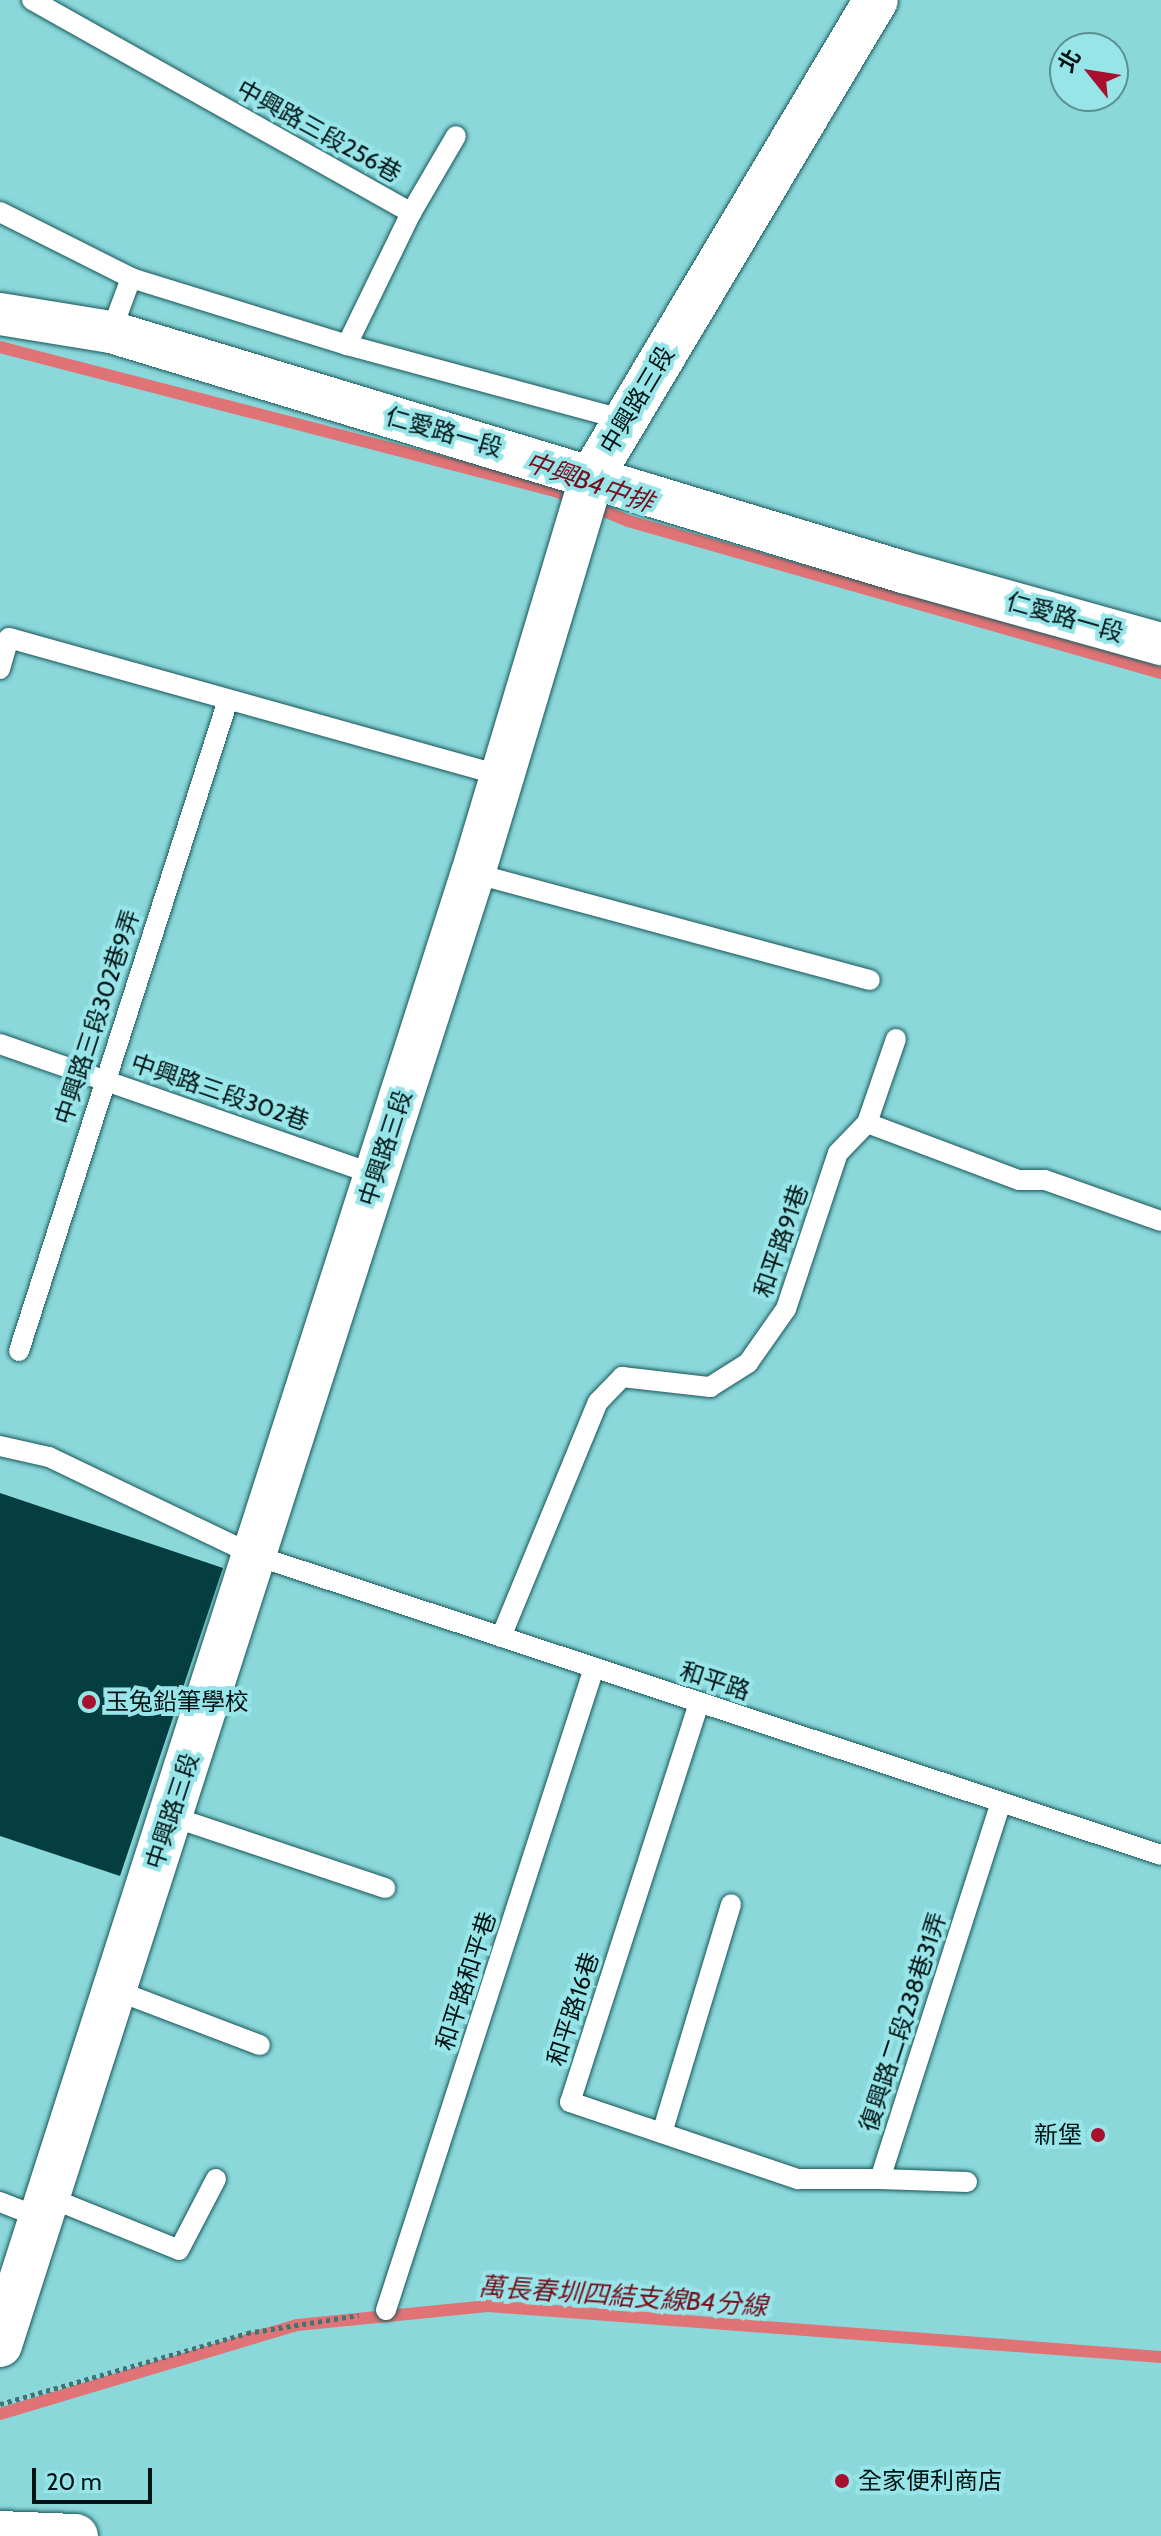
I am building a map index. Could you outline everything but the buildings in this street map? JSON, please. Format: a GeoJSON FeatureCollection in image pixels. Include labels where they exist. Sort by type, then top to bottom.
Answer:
{"type":"FeatureCollection","features":[{"type":"Feature","properties":{"kind":"street","name":"中興路三段"},"geometry":{"type":"LineString","coordinates":[[0,2345],[473,873],[592,476],[876,0]]}},
{"type":"Feature","properties":{"kind":"street","name":"仁愛路一段"},"geometry":{"type":"LineString","coordinates":[[0,314],[111,332],[903,572],[1161,644]]}},
{"type":"Feature","properties":{"kind":"street"},"geometry":{"type":"LineString","coordinates":[[0,2533],[76,2536]]}},
{"type":"Feature","properties":{"kind":"lane","name":"中興路三段256巷"},"geometry":{"type":"LineString","coordinates":[[32,0],[411,213],[347,345]]}},
{"type":"Feature","properties":{"kind":"lane"},"geometry":{"type":"LineString","coordinates":[[411,213],[456,136]]}},
{"type":"Feature","properties":{"kind":"lane"},"geometry":{"type":"LineString","coordinates":[[0,212],[131,278],[347,345],[625,420]]}},
{"type":"Feature","properties":{"kind":"lane"},"geometry":{"type":"LineString","coordinates":[[111,332],[131,278]]}},
{"type":"Feature","properties":{"kind":"lane"},"geometry":{"type":"LineString","coordinates":[[0,669],[9,638],[503,776]]}},
{"type":"Feature","properties":{"kind":"lane","name":"中興路三段302巷9弄"},"geometry":{"type":"LineString","coordinates":[[19,1351],[103,1078],[228,700]]}},
{"type":"Feature","properties":{"kind":"lane"},"geometry":{"type":"LineString","coordinates":[[473,873],[870,980]]}},
{"type":"Feature","properties":{"kind":"lane"},"geometry":{"type":"LineString","coordinates":[[896,1039],[867,1123],[1019,1180],[1045,1180],[1161,1221]]}},
{"type":"Feature","properties":{"kind":"lane","name":"中興路三段302巷"},"geometry":{"type":"LineString","coordinates":[[0,1044],[377,1175]]}},
{"type":"Feature","properties":{"kind":"lane","name":"和平路91巷"},"geometry":{"type":"LineString","coordinates":[[501,1637],[598,1402],[622,1377],[710,1387],[748,1363],[786,1309],[838,1153],[867,1123]]}},
{"type":"Feature","properties":{"kind":"lane","name":"和平路"},"geometry":{"type":"LineString","coordinates":[[0,1446],[49,1457],[254,1555],[1161,1855]]}},
{"type":"Feature","properties":{"kind":"lane","name":"和平路和平巷"},"geometry":{"type":"LineString","coordinates":[[386,2310],[594,1668]]}},
{"type":"Feature","properties":{"kind":"lane","name":"和平路16巷"},"geometry":{"type":"LineString","coordinates":[[699,1703],[570,2102],[798,2179],[880,2179]]}},
{"type":"Feature","properties":{"kind":"lane","name":"復興路二段238巷31弄"},"geometry":{"type":"LineString","coordinates":[[880,2179],[1001,1803]]}},
{"type":"Feature","properties":{"kind":"lane"},"geometry":{"type":"LineString","coordinates":[[170,1816],[385,1888]]}},
{"type":"Feature","properties":{"kind":"lane"},"geometry":{"type":"LineString","coordinates":[[662,2133],[731,1904]]}},
{"type":"Feature","properties":{"kind":"lane"},"geometry":{"type":"LineString","coordinates":[[115,1990],[260,2045]]}},
{"type":"Feature","properties":{"kind":"lane"},"geometry":{"type":"LineString","coordinates":[[0,2202],[45,2208],[179,2250],[216,2179]]}},
{"type":"Feature","properties":{"kind":"lane"},"geometry":{"type":"LineString","coordinates":[[880,2179],[967,2182]]}},
{"type":"Feature","properties":{"kind":"path"},"geometry":{"type":"LineString","coordinates":[[0,2404],[247,2333],[386,2310]]}},
{"type":"Feature","properties":{"kind":"waterway","name":"中興B4中排"},"geometry":{"type":"LineString","coordinates":[[0,347],[555,491],[628,521],[1161,673]]}},
{"type":"Feature","properties":{"kind":"waterway","name":"萬長春圳四結支線B4分線"},"geometry":{"type":"LineString","coordinates":[[0,2414],[297,2325],[488,2306],[1161,2357]]}},
{"type":"Feature","properties":{"kind":"place","name":"玉兔鉛筆學校"},"geometry":{"type":"Point","coordinates":[89,1702]}},
{"type":"Feature","properties":{"kind":"place","name":"新堡"},"geometry":{"type":"Point","coordinates":[1098,2135]}},
{"type":"Feature","properties":{"kind":"place","name":"全家便利商店"},"geometry":{"type":"Point","coordinates":[842,2481]}}]}
